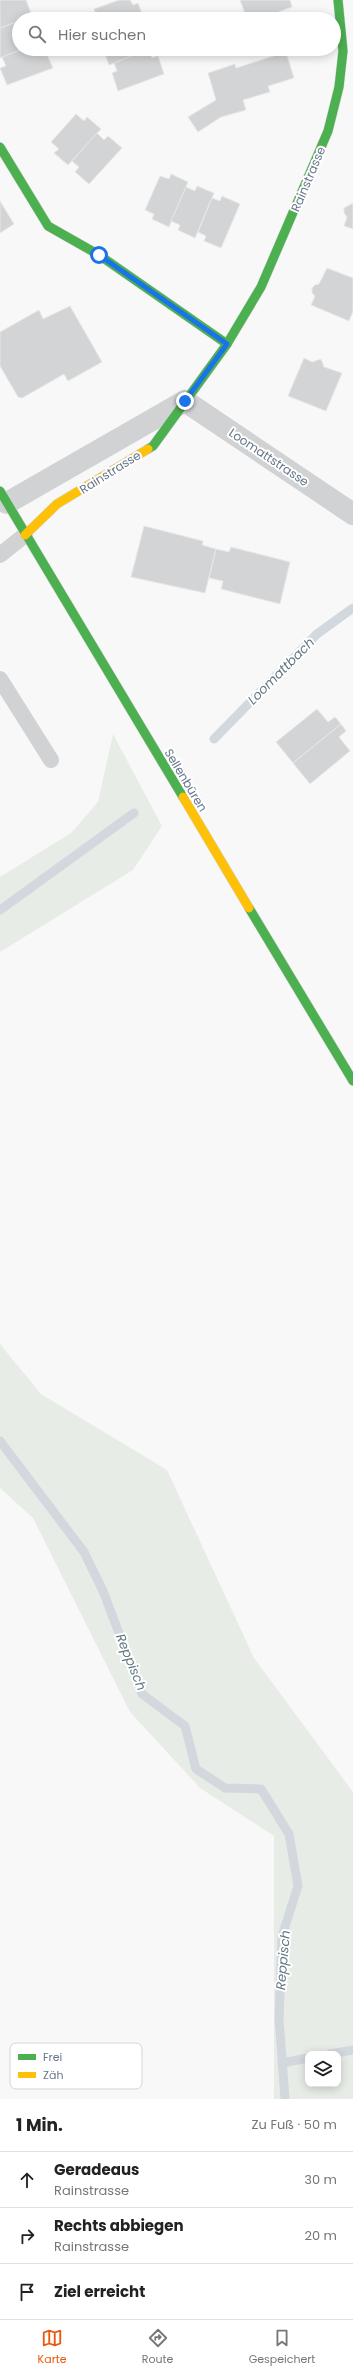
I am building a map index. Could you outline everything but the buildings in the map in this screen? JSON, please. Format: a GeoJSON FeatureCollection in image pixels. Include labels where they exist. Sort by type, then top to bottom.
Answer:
{"type":"FeatureCollection","features":[{"type":"Feature","properties":{"kind":"street","name":"Rainstrasse"},"geometry":{"type":"LineString","coordinates":[[338,0],[339,12]]}},
{"type":"Feature","properties":{"kind":"street","name":"Rainstrasse"},"geometry":{"type":"LineString","coordinates":[[25,535],[57,504],[153,446],[227,344],[261,287],[328,131],[339,87],[343,51],[341,31]]}},
{"type":"Feature","properties":{"kind":"street"},"geometry":{"type":"LineString","coordinates":[[0,147],[48,226],[99,255],[227,344]]}},
{"type":"Feature","properties":{"kind":"street","name":"Rainstrasse"},"geometry":{"type":"LineString","coordinates":[[4,497],[185,401]]}},
{"type":"Feature","properties":{"kind":"street","name":"Loomattstrasse"},"geometry":{"type":"LineString","coordinates":[[185,401],[353,514]]}},
{"type":"Feature","properties":{"kind":"street","name":"Sellenbüren"},"geometry":{"type":"LineString","coordinates":[[4,497],[25,535],[353,1081]]}},
{"type":"Feature","properties":{"kind":"lane"},"geometry":{"type":"LineString","coordinates":[[0,555],[25,535]]}},
{"type":"Feature","properties":{"kind":"lane"},"geometry":{"type":"LineString","coordinates":[[0,679],[51,760]]}},
{"type":"Feature","properties":{"kind":"shaded area"},"geometry":{"type":"Polygon","coordinates":[[[113,734],[162,826],[133,870],[0,952],[0,877],[71,833],[98,802],[113,734]]]}},
{"type":"Feature","properties":{"kind":"shaded area"},"geometry":{"type":"Polygon","coordinates":[[[0,1344],[41,1394],[167,1470],[254,1658],[353,1792],[353,2099],[274,2099],[274,1836],[200,1788],[130,1712],[33,1518],[0,1488],[0,1344]]]}},
{"type":"Feature","properties":{"kind":"waterway","name":"Loomattbach"},"geometry":{"type":"LineString","coordinates":[[214,739],[317,634],[353,608]]}},
{"type":"Feature","properties":{"kind":"waterway","name":"Loomattbach"},"geometry":{"type":"LineString","coordinates":[[0,910],[134,813]]}},
{"type":"Feature","properties":{"kind":"waterway","name":"Reppisch"},"geometry":{"type":"LineString","coordinates":[[0,1441],[84,1552],[103,1591],[142,1694],[185,1726],[196,1769],[225,1788],[261,1789],[289,1834],[298,1886],[282,1936],[279,2018],[285,2099]]}},
{"type":"Feature","properties":{"kind":"waterway"},"geometry":{"type":"LineString","coordinates":[[341,2052],[353,2050]]}},
{"type":"Feature","properties":{"kind":"waterway"},"geometry":{"type":"LineString","coordinates":[[282,2063],[305,2059]]}},
{"type":"Feature","properties":{"kind":"traffic: fast"},"geometry":{"type":"LineString","coordinates":[[338,0],[339,12]]}},
{"type":"Feature","properties":{"kind":"traffic: fast"},"geometry":{"type":"LineString","coordinates":[[148,449],[153,446],[227,344],[261,287],[328,131],[339,87],[343,51],[341,31]]}},
{"type":"Feature","properties":{"kind":"traffic: fast"},"geometry":{"type":"LineString","coordinates":[[0,147],[48,226],[99,255],[227,344]]}},
{"type":"Feature","properties":{"kind":"traffic: fast"},"geometry":{"type":"LineString","coordinates":[[0,491],[183,797]]}},
{"type":"Feature","properties":{"kind":"traffic: fast"},"geometry":{"type":"LineString","coordinates":[[249,908],[353,1081]]}},
{"type":"Feature","properties":{"kind":"traffic: slow"},"geometry":{"type":"LineString","coordinates":[[25,535],[57,504],[148,449]]}},
{"type":"Feature","properties":{"kind":"traffic: slow"},"geometry":{"type":"LineString","coordinates":[[183,797],[249,908]]}},
{"type":"Feature","properties":{"kind":"route"},"geometry":{"type":"LineString","coordinates":[[99,255],[227,344],[185,401]]}}]}
